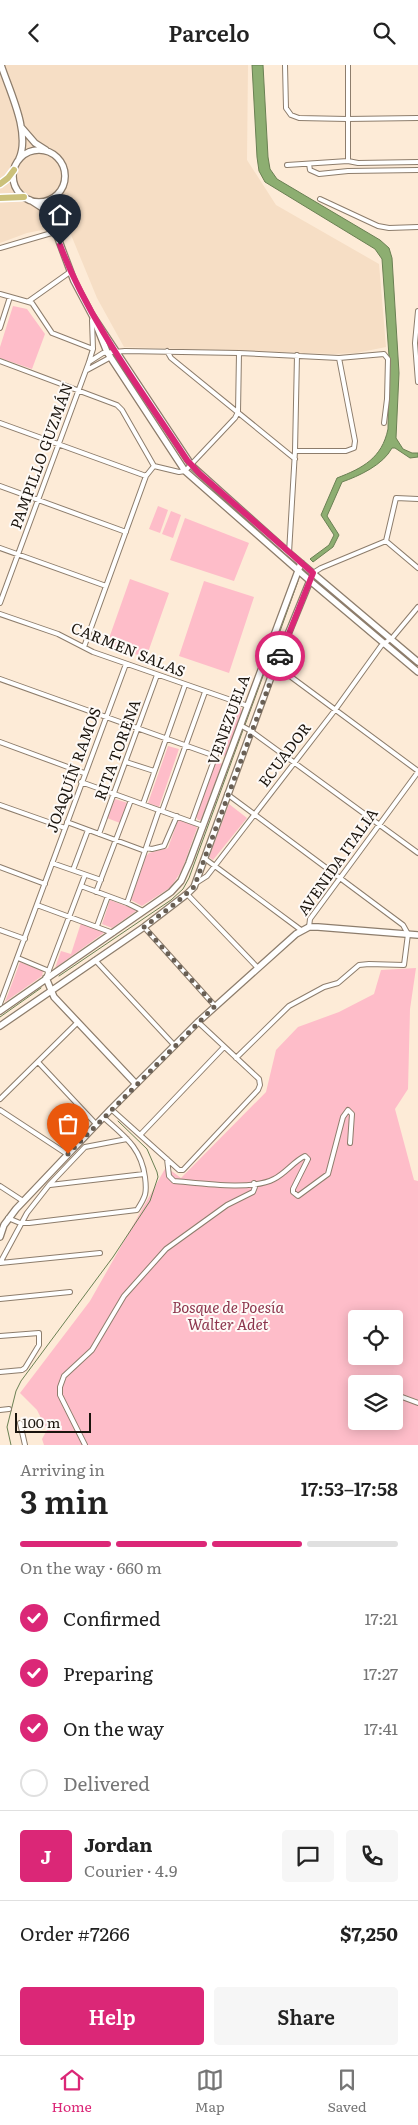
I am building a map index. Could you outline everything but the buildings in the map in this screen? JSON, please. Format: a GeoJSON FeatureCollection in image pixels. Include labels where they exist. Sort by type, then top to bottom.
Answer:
{"type":"FeatureCollection","features":[{"type":"Feature","properties":{"kind":"main road"},"geometry":{"type":"LineString","coordinates":[[0,65],[22,128],[22,148],[15,166],[8,178],[0,184]]}},
{"type":"Feature","properties":{"kind":"main road"},"geometry":{"type":"LineString","coordinates":[[22,128],[35,143],[61,162],[64,168],[64,182],[53,207],[52,222]]}},
{"type":"Feature","properties":{"kind":"main road"},"geometry":{"type":"LineString","coordinates":[[50,153],[43,151],[28,153],[15,166],[15,186],[27,199],[43,207],[52,222],[70,272],[92,315],[192,466],[289,553],[418,662]]}},
{"type":"Feature","properties":{"kind":"main road"},"geometry":{"type":"LineString","coordinates":[[0,199],[45,201],[58,194]]}},
{"type":"Feature","properties":{"kind":"main road"},"geometry":{"type":"LineString","coordinates":[[92,315],[109,355],[185,471],[298,571],[418,672]]}},
{"type":"Feature","properties":{"kind":"main road","name":"VENEZUELA"},"geometry":{"type":"LineString","coordinates":[[142,911],[179,885],[204,826],[301,563]]}},
{"type":"Feature","properties":{"kind":"main road"},"geometry":{"type":"LineString","coordinates":[[0,1026],[144,927],[187,895],[195,883],[227,794],[313,573]]}},
{"type":"Feature","properties":{"kind":"main road"},"geometry":{"type":"LineString","coordinates":[[0,1011],[142,911]]}},
{"type":"Feature","properties":{"kind":"main road"},"geometry":{"type":"LineString","coordinates":[[309,927],[418,935]]}},
{"type":"Feature","properties":{"kind":"main road","name":"AVENIDA ITALIA"},"geometry":{"type":"LineString","coordinates":[[0,1237],[8,1218],[96,1124],[198,1022],[257,967],[301,930],[309,927]]}},
{"type":"Feature","properties":{"kind":"main road"},"geometry":{"type":"LineString","coordinates":[[46,978],[50,992],[136,1084]]}},
{"type":"Feature","properties":{"kind":"street"},"geometry":{"type":"LineString","coordinates":[[285,65],[286,108],[291,115],[299,118],[347,119],[418,117]]}},
{"type":"Feature","properties":{"kind":"street"},"geometry":{"type":"LineString","coordinates":[[348,65],[348,161]]}},
{"type":"Feature","properties":{"kind":"street"},"geometry":{"type":"LineString","coordinates":[[287,165],[348,161],[358,163],[418,162]]}},
{"type":"Feature","properties":{"kind":"street"},"geometry":{"type":"LineString","coordinates":[[309,164],[310,170],[319,174],[348,171],[418,170]]}},
{"type":"Feature","properties":{"kind":"street"},"geometry":{"type":"LineString","coordinates":[[320,199],[378,226],[389,228],[418,227]]}},
{"type":"Feature","properties":{"kind":"street"},"geometry":{"type":"LineString","coordinates":[[0,248],[55,232]]}},
{"type":"Feature","properties":{"kind":"street"},"geometry":{"type":"LineString","coordinates":[[29,301],[70,272]]}},
{"type":"Feature","properties":{"kind":"street"},"geometry":{"type":"LineString","coordinates":[[0,294],[29,301],[35,306],[52,333],[93,349]]}},
{"type":"Feature","properties":{"kind":"street"},"geometry":{"type":"LineString","coordinates":[[0,328],[10,297]]}},
{"type":"Feature","properties":{"kind":"street"},"geometry":{"type":"LineString","coordinates":[[418,311],[418,382]]}},
{"type":"Feature","properties":{"kind":"street","name":"PAMPILLO GUZMÁN"},"geometry":{"type":"LineString","coordinates":[[0,603],[90,361],[93,349],[92,315]]}},
{"type":"Feature","properties":{"kind":"street"},"geometry":{"type":"LineString","coordinates":[[167,351],[171,357],[295,459]]}},
{"type":"Feature","properties":{"kind":"street"},"geometry":{"type":"LineString","coordinates":[[90,361],[117,353],[167,351],[339,358],[387,355],[387,399],[384,423]]}},
{"type":"Feature","properties":{"kind":"street"},"geometry":{"type":"LineString","coordinates":[[0,361],[120,407],[154,466],[179,472],[185,471],[192,466],[238,412],[239,353]]}},
{"type":"Feature","properties":{"kind":"street"},"geometry":{"type":"LineString","coordinates":[[87,370],[109,355]]}},
{"type":"Feature","properties":{"kind":"street"},"geometry":{"type":"LineString","coordinates":[[289,553],[295,459],[297,355]]}},
{"type":"Feature","properties":{"kind":"street"},"geometry":{"type":"LineString","coordinates":[[295,451],[346,451],[354,448],[355,441],[339,358]]}},
{"type":"Feature","properties":{"kind":"street"},"geometry":{"type":"LineString","coordinates":[[0,423],[146,476]]}},
{"type":"Feature","properties":{"kind":"street"},"geometry":{"type":"LineString","coordinates":[[84,647],[146,476],[154,466]]}},
{"type":"Feature","properties":{"kind":"street"},"geometry":{"type":"LineString","coordinates":[[0,486],[126,532]]}},
{"type":"Feature","properties":{"kind":"street"},"geometry":{"type":"LineString","coordinates":[[386,541],[396,498],[418,499]]}},
{"type":"Feature","properties":{"kind":"street"},"geometry":{"type":"LineString","coordinates":[[386,541],[418,568]]}},
{"type":"Feature","properties":{"kind":"street"},"geometry":{"type":"LineString","coordinates":[[313,573],[386,541]]}},
{"type":"Feature","properties":{"kind":"street"},"geometry":{"type":"LineString","coordinates":[[0,548],[106,587]]}},
{"type":"Feature","properties":{"kind":"street"},"geometry":{"type":"LineString","coordinates":[[391,639],[418,607]]}},
{"type":"Feature","properties":{"kind":"street","name":"CARMEN SALAS"},"geometry":{"type":"LineString","coordinates":[[0,613],[58,634],[126,664],[248,706]]}},
{"type":"Feature","properties":{"kind":"street","name":"ECUADOR"},"geometry":{"type":"LineString","coordinates":[[195,883],[204,879],[215,867],[384,643],[391,639]]}},
{"type":"Feature","properties":{"kind":"street"},"geometry":{"type":"LineString","coordinates":[[264,661],[276,666],[418,772]]}},
{"type":"Feature","properties":{"kind":"street","name":"JOAQUÍN RAMOS"},"geometry":{"type":"LineString","coordinates":[[0,1004],[84,773],[126,664]]}},
{"type":"Feature","properties":{"kind":"street","name":"RITA TORENA"},"geometry":{"type":"LineString","coordinates":[[99,834],[157,675]]}},
{"type":"Feature","properties":{"kind":"street"},"geometry":{"type":"LineString","coordinates":[[0,679],[215,756]]}},
{"type":"Feature","properties":{"kind":"street"},"geometry":{"type":"LineString","coordinates":[[143,804],[185,685]]}},
{"type":"Feature","properties":{"kind":"street"},"geometry":{"type":"LineString","coordinates":[[127,903],[145,849],[205,692]]}},
{"type":"Feature","properties":{"kind":"street","name":"VENEZUELA"},"geometry":{"type":"LineString","coordinates":[[192,821],[235,702]]}},
{"type":"Feature","properties":{"kind":"street"},"geometry":{"type":"LineString","coordinates":[[240,725],[251,731],[418,853]]}},
{"type":"Feature","properties":{"kind":"street"},"geometry":{"type":"LineString","coordinates":[[0,742],[84,773]]}},
{"type":"Feature","properties":{"kind":"street"},"geometry":{"type":"LineString","coordinates":[[126,762],[154,771]]}},
{"type":"Feature","properties":{"kind":"street","name":"AVENIDA ITALIA"},"geometry":{"type":"LineString","coordinates":[[309,927],[310,919],[418,772]]}},
{"type":"Feature","properties":{"kind":"street"},"geometry":{"type":"LineString","coordinates":[[81,782],[204,826]]}},
{"type":"Feature","properties":{"kind":"street"},"geometry":{"type":"LineString","coordinates":[[227,794],[403,925],[408,934],[404,965],[359,965],[338,983],[324,987],[289,1006],[236,1058]]}},
{"type":"Feature","properties":{"kind":"street"},"geometry":{"type":"LineString","coordinates":[[96,892],[131,800]]}},
{"type":"Feature","properties":{"kind":"street"},"geometry":{"type":"LineString","coordinates":[[0,805],[65,828]]}},
{"type":"Feature","properties":{"kind":"street"},"geometry":{"type":"LineString","coordinates":[[67,822],[145,849],[162,847],[166,844],[177,816]]}},
{"type":"Feature","properties":{"kind":"street"},"geometry":{"type":"LineString","coordinates":[[73,870],[88,830]]}},
{"type":"Feature","properties":{"kind":"street"},"geometry":{"type":"LineString","coordinates":[[204,858],[301,930]]}},
{"type":"Feature","properties":{"kind":"street"},"geometry":{"type":"LineString","coordinates":[[52,863],[101,880]]}},
{"type":"Feature","properties":{"kind":"street"},"geometry":{"type":"LineString","coordinates":[[0,867],[44,884]]}},
{"type":"Feature","properties":{"kind":"street"},"geometry":{"type":"LineString","coordinates":[[46,978],[84,875]]}},
{"type":"Feature","properties":{"kind":"street"},"geometry":{"type":"LineString","coordinates":[[81,886],[127,903],[142,911]]}},
{"type":"Feature","properties":{"kind":"street"},"geometry":{"type":"LineString","coordinates":[[187,895],[257,967]]}},
{"type":"Feature","properties":{"kind":"street"},"geometry":{"type":"LineString","coordinates":[[96,925],[108,896]]}},
{"type":"Feature","properties":{"kind":"street"},"geometry":{"type":"LineString","coordinates":[[37,905],[96,925],[113,933]]}},
{"type":"Feature","properties":{"kind":"street"},"geometry":{"type":"LineString","coordinates":[[144,927],[215,1006]]}},
{"type":"Feature","properties":{"kind":"street"},"geometry":{"type":"LineString","coordinates":[[0,930],[25,939]]}},
{"type":"Feature","properties":{"kind":"street"},"geometry":{"type":"LineString","coordinates":[[18,958],[50,971]]}},
{"type":"Feature","properties":{"kind":"street"},"geometry":{"type":"LineString","coordinates":[[95,960],[175,1046]]}},
{"type":"Feature","properties":{"kind":"street"},"geometry":{"type":"LineString","coordinates":[[0,983],[7,986]]}},
{"type":"Feature","properties":{"kind":"street"},"geometry":{"type":"LineString","coordinates":[[111,1109],[181,1171],[258,1090],[260,1085],[259,1079],[198,1022]]}},
{"type":"Feature","properties":{"kind":"street"},"geometry":{"type":"LineString","coordinates":[[0,1099],[77,1023]]}},
{"type":"Feature","properties":{"kind":"street"},"geometry":{"type":"LineString","coordinates":[[141,1134],[224,1047]]}},
{"type":"Feature","properties":{"kind":"street"},"geometry":{"type":"LineString","coordinates":[[38,1063],[96,1124]]}},
{"type":"Feature","properties":{"kind":"street"},"geometry":{"type":"LineString","coordinates":[[0,1109],[68,1154]]}},
{"type":"Feature","properties":{"kind":"street"},"geometry":{"type":"LineString","coordinates":[[167,1159],[169,1175],[174,1181],[224,1185],[254,1183],[274,1179],[305,1156],[308,1159],[293,1193],[298,1196],[324,1178],[329,1171],[344,1114],[348,1110],[352,1114],[350,1143]]}},
{"type":"Feature","properties":{"kind":"street"},"geometry":{"type":"LineString","coordinates":[[8,1218],[20,1223],[138,1210],[146,1195],[139,1153],[103,1117]]}},
{"type":"Feature","properties":{"kind":"street"},"geometry":{"type":"LineString","coordinates":[[0,1263],[20,1223],[49,1185],[85,1147],[127,1139]]}},
{"type":"Feature","properties":{"kind":"street"},"geometry":{"type":"LineString","coordinates":[[49,1185],[144,1174]]}},
{"type":"Feature","properties":{"kind":"street"},"geometry":{"type":"LineString","coordinates":[[85,1445],[60,1395],[62,1379],[92,1350],[124,1296],[166,1249],[227,1205],[253,1192],[254,1183]]}},
{"type":"Feature","properties":{"kind":"street"},"geometry":{"type":"LineString","coordinates":[[0,1186],[23,1201]]}},
{"type":"Feature","properties":{"kind":"street"},"geometry":{"type":"LineString","coordinates":[[0,1263],[100,1253]]}},
{"type":"Feature","properties":{"kind":"street"},"geometry":{"type":"LineString","coordinates":[[0,1299],[70,1292]]}},
{"type":"Feature","properties":{"kind":"street"},"geometry":{"type":"LineString","coordinates":[[0,1336],[39,1333],[39,1345],[25,1368],[0,1373]]}},
{"type":"Feature","properties":{"kind":"street"},"geometry":{"type":"LineString","coordinates":[[403,1397],[418,1403]]}},
{"type":"Feature","properties":{"kind":"street"},"geometry":{"type":"LineString","coordinates":[[0,1409],[9,1409]]}},
{"type":"Feature","properties":{"kind":"street"},"geometry":{"type":"LineString","coordinates":[[20,1423],[25,1445]]}},
{"type":"Feature","properties":{"kind":"shaded area"},"geometry":{"type":"Polygon","coordinates":[[[0,65],[248,65],[247,160],[276,205],[379,264],[386,347],[356,353],[334,354],[124,347],[97,298],[67,225],[27,233],[0,243],[0,65]]]}},
{"type":"Feature","properties":{"kind":"shaded area"},"geometry":{"type":"Polygon","coordinates":[[[252,65],[263,65],[268,157],[270,169],[277,179],[380,240],[389,248],[392,258],[399,373],[396,438],[403,449],[412,453],[418,453],[418,457],[410,458],[392,448],[377,465],[342,482],[327,516],[339,535],[333,547],[313,562],[310,559],[329,545],[334,535],[321,515],[337,478],[370,461],[381,447],[388,429],[389,356],[382,259],[375,249],[265,182],[259,171],[257,157],[252,65]]]}},
{"type":"Feature","properties":{"kind":"green space"},"geometry":{"type":"Polygon","coordinates":[[[13,306],[27,309],[45,334],[32,369],[0,358],[0,347],[13,306]]]}},
{"type":"Feature","properties":{"kind":"green space"},"geometry":{"type":"Polygon","coordinates":[[[158,506],[168,510],[160,533],[149,529],[158,506]]]}},
{"type":"Feature","properties":{"kind":"green space"},"geometry":{"type":"Polygon","coordinates":[[[171,511],[181,515],[173,538],[162,534],[171,511]]]}},
{"type":"Feature","properties":{"kind":"green space"},"geometry":{"type":"Polygon","coordinates":[[[185,518],[249,543],[234,581],[170,560],[185,518]]]}},
{"type":"Feature","properties":{"kind":"green space"},"geometry":{"type":"Polygon","coordinates":[[[130,579],[169,593],[146,658],[107,644],[130,579]]]}},
{"type":"Feature","properties":{"kind":"green space"},"geometry":{"type":"Polygon","coordinates":[[[204,581],[254,597],[229,673],[179,656],[204,581]]]}},
{"type":"Feature","properties":{"kind":"green space"},"geometry":{"type":"Polygon","coordinates":[[[237,708],[241,708],[242,714],[226,755],[221,757],[219,754],[237,708]]]}},
{"type":"Feature","properties":{"kind":"green space"},"geometry":{"type":"Polygon","coordinates":[[[168,746],[179,749],[159,807],[148,803],[168,746]]]}},
{"type":"Feature","properties":{"kind":"green space"},"geometry":{"type":"Polygon","coordinates":[[[219,760],[222,764],[201,820],[198,820],[196,817],[216,761],[219,760]]]}},
{"type":"Feature","properties":{"kind":"green space"},"geometry":{"type":"Polygon","coordinates":[[[115,799],[128,803],[120,823],[107,818],[115,799]]]}},
{"type":"Feature","properties":{"kind":"green space"},"geometry":{"type":"Polygon","coordinates":[[[229,804],[247,818],[213,860],[209,857],[229,804]]]}},
{"type":"Feature","properties":{"kind":"green space"},"geometry":{"type":"Polygon","coordinates":[[[181,819],[195,825],[197,828],[182,870],[171,887],[142,906],[131,900],[146,856],[149,853],[168,848],[178,820],[181,819]]]}},
{"type":"Feature","properties":{"kind":"green space"},"geometry":{"type":"Polygon","coordinates":[[[110,900],[136,911],[112,928],[102,924],[110,900]]]}},
{"type":"Feature","properties":{"kind":"green space"},"geometry":{"type":"Polygon","coordinates":[[[81,923],[105,932],[55,968],[61,951],[71,954],[81,923]]]}},
{"type":"Feature","properties":{"kind":"green space"},"geometry":{"type":"Polygon","coordinates":[[[20,962],[43,971],[42,976],[5,1002],[20,962]]]}},
{"type":"Feature","properties":{"kind":"green space","name":"Bosque de Poesía Walter Adet"},"geometry":{"type":"Polygon","coordinates":[[[416,968],[410,1009],[408,1089],[395,1109],[414,1180],[418,1181],[418,1445],[44,1445],[42,1439],[47,1430],[37,1410],[20,1393],[90,1301],[166,1167],[181,1178],[266,1092],[276,1050],[298,1027],[339,1012],[374,994],[381,970],[416,968]]]}},
{"type":"Feature","properties":{"kind":"waterway"},"geometry":{"type":"LineString","coordinates":[[269,662],[298,581]]}},
{"type":"Feature","properties":{"kind":"waterway"},"geometry":{"type":"LineString","coordinates":[[245,725],[267,665]]}},
{"type":"Feature","properties":{"kind":"waterway"},"geometry":{"type":"LineString","coordinates":[[59,976],[171,900],[183,889],[189,878],[243,730]]}},
{"type":"Feature","properties":{"kind":"waterway"},"geometry":{"type":"LineString","coordinates":[[0,1017],[41,988]]}},
{"type":"Feature","properties":{"kind":"waterway"},"geometry":{"type":"LineString","coordinates":[[11,1445],[7,1427],[16,1391],[21,1381],[113,1257],[150,1201],[158,1177],[147,1149],[118,1121]]}},
{"type":"Feature","properties":{"kind":"way so far"},"geometry":{"type":"LineString","coordinates":[[68,1154],[215,1006],[144,927],[194,887],[227,794],[280,656]]}},
{"type":"Feature","properties":{"kind":"route"},"geometry":{"type":"LineString","coordinates":[[60,245],[74,281],[92,315],[100,324],[187,460],[200,474],[313,573],[280,656]]}}]}
